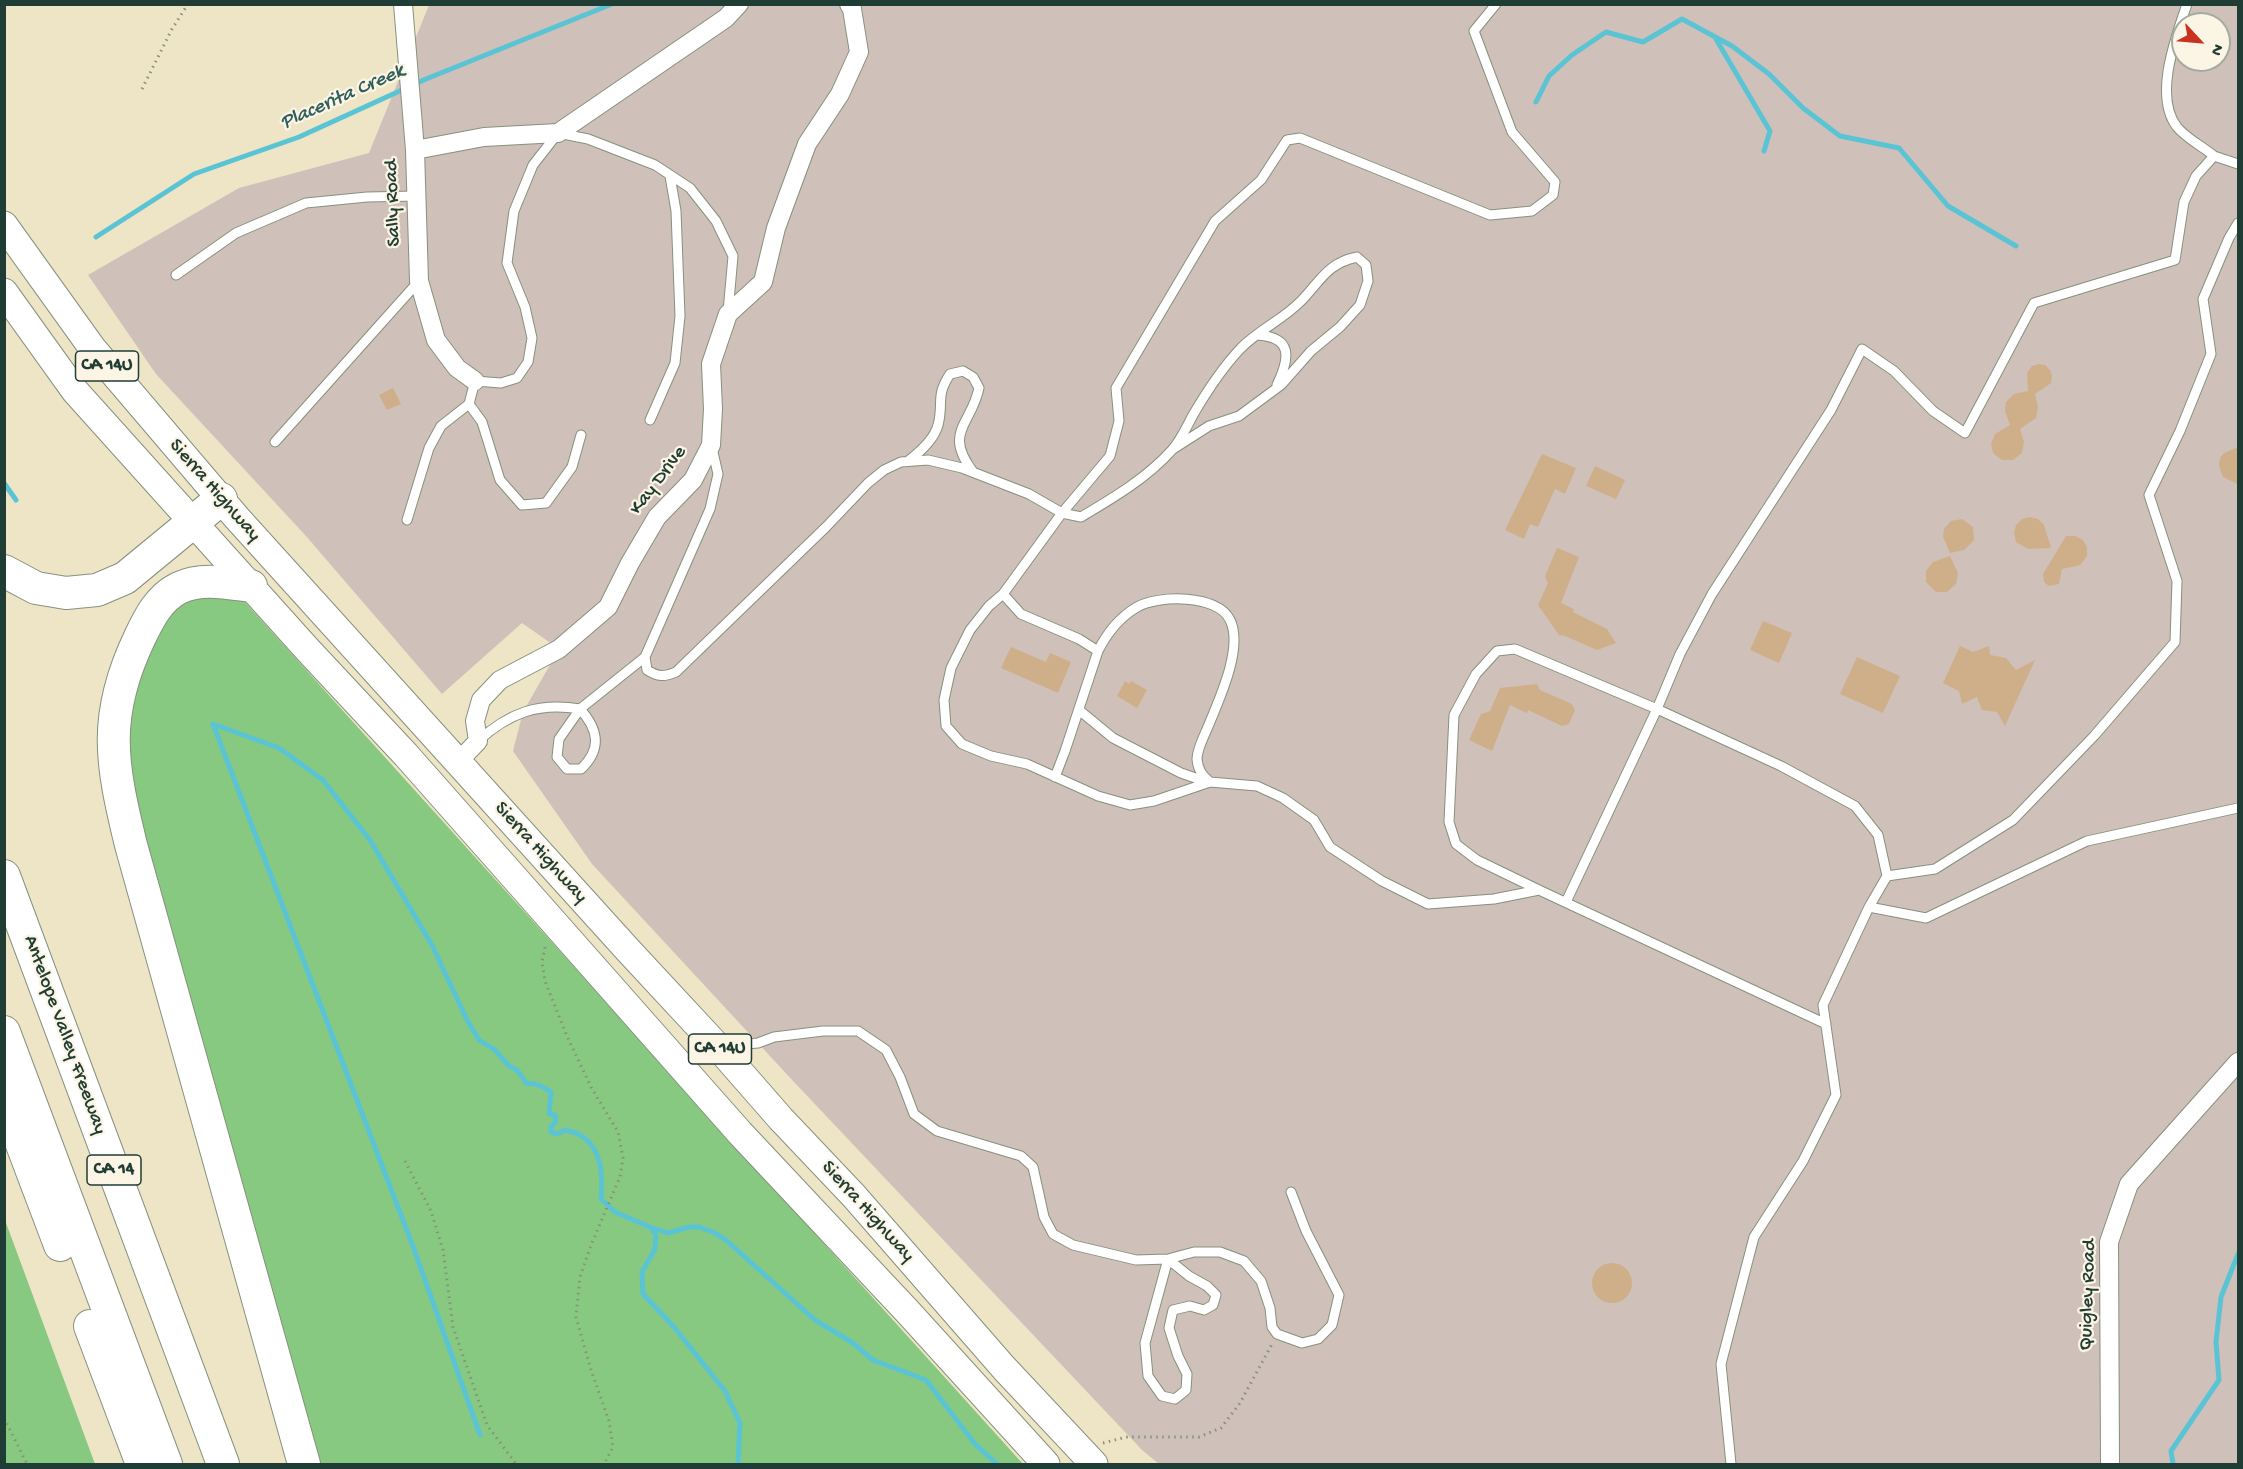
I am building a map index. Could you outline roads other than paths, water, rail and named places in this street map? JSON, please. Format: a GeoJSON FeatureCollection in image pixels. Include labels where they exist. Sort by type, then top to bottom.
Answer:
{"type":"FeatureCollection","features":[{"type":"Feature","properties":{"kind":"highway"},"geometry":{"type":"LineString","coordinates":[[4,571],[36,588],[66,593],[97,590],[125,578],[221,499]]}},
{"type":"Feature","properties":{"kind":"highway"},"geometry":{"type":"LineString","coordinates":[[251,586],[212,582],[194,584],[179,588],[163,599],[149,616],[120,688],[113,720],[112,750],[117,788],[131,845],[304,1464]]}},
{"type":"Feature","properties":{"kind":"highway","name":"Antelope Valley Freeway"},"geometry":{"type":"LineString","coordinates":[[4,876],[223,1464]]}},
{"type":"Feature","properties":{"kind":"highway"},"geometry":{"type":"LineString","coordinates":[[4,938],[201,1464]]}},
{"type":"Feature","properties":{"kind":"highway"},"geometry":{"type":"LineString","coordinates":[[4,1032],[166,1464]]}},
{"type":"Feature","properties":{"kind":"highway"},"geometry":{"type":"LineString","coordinates":[[4,1097],[142,1464]]}},
{"type":"Feature","properties":{"kind":"main road","name":"Sierra Highway"},"geometry":{"type":"LineString","coordinates":[[4,225],[93,349],[221,499],[627,950],[854,1196],[1004,1368],[1088,1459]]}},
{"type":"Feature","properties":{"kind":"main road","name":"Sierra Highway"},"geometry":{"type":"LineString","coordinates":[[4,292],[75,391],[406,755],[740,1133],[908,1312],[1046,1464]]}},
{"type":"Feature","properties":{"kind":"main road"},"geometry":{"type":"LineString","coordinates":[[686,1073],[718,1047]]}},
{"type":"Feature","properties":{"kind":"street","name":"Sally Road"},"geometry":{"type":"LineString","coordinates":[[403,4],[415,150],[419,281],[436,340],[458,368],[475,381]]}},
{"type":"Feature","properties":{"kind":"street"},"geometry":{"type":"LineString","coordinates":[[415,150],[484,137],[558,133],[726,18],[739,4]]}},
{"type":"Feature","properties":{"kind":"street","name":"Kay Drive"},"geometry":{"type":"LineString","coordinates":[[478,741],[475,721],[481,700],[500,680],[560,649],[608,607],[657,517],[693,480],[711,445],[713,409],[711,364],[728,314],[763,282],[776,228],[807,144],[840,94],[859,52],[852,9],[849,4]]}},
{"type":"Feature","properties":{"kind":"street"},"geometry":{"type":"LineString","coordinates":[[458,762],[478,741]]}},
{"type":"Feature","properties":{"kind":"street","name":"Quigley Road"},"geometry":{"type":"LineString","coordinates":[[2110,1464],[2109,1242],[2129,1184],[2238,1062]]}},
{"type":"Feature","properties":{"kind":"lane"},"geometry":{"type":"LineString","coordinates":[[1210,782],[1154,801],[1130,805],[1098,796],[1027,764],[991,756],[962,744],[946,726],[944,700],[951,668],[970,630],[990,606],[1004,594],[1062,513],[1110,456],[1119,421],[1116,387],[1215,221],[1261,180],[1287,140],[1300,138],[1491,215],[1532,211],[1553,195],[1555,182],[1512,132],[1474,31],[1497,4]]}},
{"type":"Feature","properties":{"kind":"lane"},"geometry":{"type":"LineString","coordinates":[[2187,4],[2173,44],[2166,89],[2168,109],[2177,127],[2214,156],[2238,164]]}},
{"type":"Feature","properties":{"kind":"lane"},"geometry":{"type":"LineString","coordinates":[[407,520],[429,448],[441,426],[469,404],[475,381],[501,383],[516,378],[528,362],[532,338],[525,307],[507,263],[514,211],[533,165],[558,133],[588,139],[655,165],[690,188],[716,221],[733,256],[728,314]]}},
{"type":"Feature","properties":{"kind":"lane"},"geometry":{"type":"LineString","coordinates":[[1566,903],[1687,640],[1712,594],[1831,410],[1862,350],[1894,371],[1933,411],[1965,433],[2034,303],[2175,260],[2184,202],[2196,176],[2214,156]]}},
{"type":"Feature","properties":{"kind":"lane"},"geometry":{"type":"LineString","coordinates":[[650,420],[675,363],[680,316],[676,211],[670,176]]}},
{"type":"Feature","properties":{"kind":"lane"},"geometry":{"type":"LineString","coordinates":[[176,275],[236,233],[306,203],[366,197],[417,196]]}},
{"type":"Feature","properties":{"kind":"lane"},"geometry":{"type":"LineString","coordinates":[[1887,876],[1935,869],[2013,820],[2094,736],[2175,642],[2176,581],[2149,495],[2180,431],[2211,354],[2203,299],[2229,238],[2238,223]]}},
{"type":"Feature","properties":{"kind":"lane"},"geometry":{"type":"LineString","coordinates":[[645,657],[647,670],[654,674],[664,677],[676,672],[826,527],[868,483],[884,470],[901,462],[928,460],[973,472],[1029,494],[1062,513],[1081,517],[1122,493],[1173,449],[1209,426],[1239,416],[1274,390],[1311,351],[1341,327],[1360,305],[1368,281],[1366,265],[1357,257],[1341,260],[1324,273],[1301,301],[1284,317],[1241,349],[1208,390],[1173,449]]}},
{"type":"Feature","properties":{"kind":"lane"},"geometry":{"type":"LineString","coordinates":[[275,442],[419,281]]}},
{"type":"Feature","properties":{"kind":"lane"},"geometry":{"type":"LineString","coordinates":[[1257,335],[1270,336],[1282,342],[1287,353],[1284,370],[1274,390]]}},
{"type":"Feature","properties":{"kind":"lane"},"geometry":{"type":"LineString","coordinates":[[908,461],[926,447],[938,425],[941,387],[950,374],[963,371],[973,377],[979,388],[977,400],[959,434],[958,446],[973,472]]}},
{"type":"Feature","properties":{"kind":"lane"},"geometry":{"type":"LineString","coordinates":[[469,404],[482,422],[500,480],[522,505],[546,503],[572,467],[581,435]]}},
{"type":"Feature","properties":{"kind":"lane"},"geometry":{"type":"LineString","coordinates":[[478,741],[498,724],[523,712],[567,707],[580,709],[589,719],[594,731],[596,746],[592,758],[581,768],[567,769],[556,757],[559,739],[580,709],[645,657],[710,509],[718,474],[711,445]]}},
{"type":"Feature","properties":{"kind":"lane"},"geometry":{"type":"LineString","coordinates":[[1004,594],[1021,614],[1079,639],[1098,651]]}},
{"type":"Feature","properties":{"kind":"lane"},"geometry":{"type":"LineString","coordinates":[[1054,777],[1105,637],[1115,624],[1138,606],[1158,600],[1177,598],[1201,601],[1220,609],[1230,620],[1234,642],[1230,673],[1197,756],[1199,772],[1210,782]]}},
{"type":"Feature","properties":{"kind":"lane"},"geometry":{"type":"LineString","coordinates":[[1731,1464],[1721,1364],[1754,1237],[1803,1161],[1836,1095],[1826,1024],[1823,1005],[1869,907],[1887,876],[1878,835],[1855,806],[1781,766],[1657,709],[1515,649],[1497,651],[1476,674],[1454,715],[1449,822],[1456,844],[1477,860],[1826,1024]]}},
{"type":"Feature","properties":{"kind":"lane"},"geometry":{"type":"LineString","coordinates":[[1079,710],[1113,738],[1181,773],[1210,782],[1257,786],[1283,798],[1314,820],[1330,847],[1382,881],[1428,904],[1494,898],[1539,890]]}},
{"type":"Feature","properties":{"kind":"lane"},"geometry":{"type":"LineString","coordinates":[[1869,907],[1926,918],[2087,841],[2238,808]]}},
{"type":"Feature","properties":{"kind":"lane"},"geometry":{"type":"LineString","coordinates":[[718,1047],[758,1043],[774,1037],[814,1032],[858,1032],[886,1050],[900,1077],[914,1114],[937,1131],[1021,1156],[1033,1167],[1044,1217],[1053,1234],[1073,1245],[1136,1260],[1168,1259],[1194,1252],[1220,1252],[1244,1261],[1261,1281],[1270,1308],[1272,1327],[1278,1334],[1302,1343],[1318,1338],[1332,1325],[1338,1295],[1306,1231],[1290,1192]]}},
{"type":"Feature","properties":{"kind":"lane"},"geometry":{"type":"LineString","coordinates":[[1168,1259],[1216,1295],[1214,1305],[1204,1310],[1190,1306],[1173,1310],[1169,1328],[1178,1356],[1188,1374],[1186,1390],[1175,1399],[1162,1396],[1148,1376],[1144,1343],[1168,1259]]}},
{"type":"Feature","properties":{"kind":"waterway","name":"Placerita Creek"},"geometry":{"type":"LineString","coordinates":[[96,237],[194,174],[299,137],[426,79],[612,4]]}},
{"type":"Feature","properties":{"kind":"waterway"},"geometry":{"type":"LineString","coordinates":[[1536,102],[1549,76],[1572,55],[1606,32],[1643,42],[1682,19],[1732,46],[1769,74],[1803,108],[1840,136],[1899,148],[1948,206],[2016,246]]}},
{"type":"Feature","properties":{"kind":"waterway"},"geometry":{"type":"LineString","coordinates":[[1716,39],[1770,131],[1764,151]]}},
{"type":"Feature","properties":{"kind":"waterway"},"geometry":{"type":"LineString","coordinates":[[4,483],[16,500]]}},
{"type":"Feature","properties":{"kind":"waterway"},"geometry":{"type":"LineString","coordinates":[[213,724],[279,748],[323,780],[370,840],[432,945],[467,1020],[479,1040],[495,1050],[509,1066],[517,1070],[527,1084],[536,1084],[551,1092],[549,1114],[555,1115],[556,1121],[551,1127],[551,1132],[558,1134],[564,1130],[576,1133],[592,1146],[602,1177],[601,1199],[615,1212],[668,1233],[689,1227],[699,1227],[726,1240],[815,1320],[853,1343],[873,1360],[926,1380],[975,1444],[997,1464]]}},
{"type":"Feature","properties":{"kind":"waterway"},"geometry":{"type":"LineString","coordinates":[[213,724],[414,1249],[480,1435]]}},
{"type":"Feature","properties":{"kind":"waterway"},"geometry":{"type":"LineString","coordinates":[[651,1228],[656,1235],[655,1249],[642,1272],[643,1294],[674,1327],[725,1391],[740,1423],[738,1464]]}},
{"type":"Feature","properties":{"kind":"waterway"},"geometry":{"type":"LineString","coordinates":[[2173,1464],[2171,1451],[2219,1380],[2216,1342],[2221,1297],[2238,1254]]}}]}
